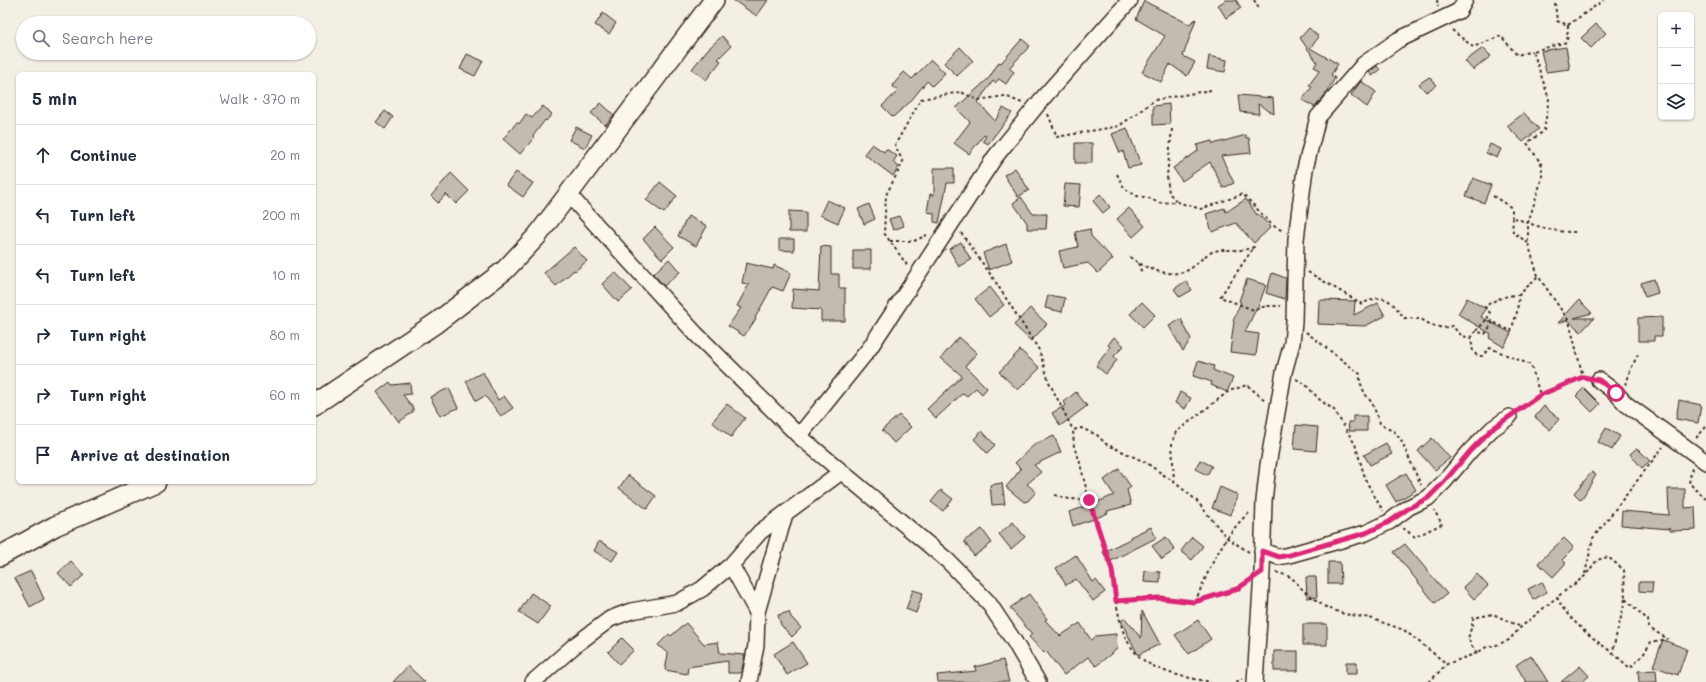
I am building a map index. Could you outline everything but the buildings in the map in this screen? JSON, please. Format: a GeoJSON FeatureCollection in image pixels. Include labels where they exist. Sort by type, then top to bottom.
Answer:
{"type":"FeatureCollection","features":[{"type":"Feature","properties":{"kind":"main road"},"geometry":{"type":"LineString","coordinates":[[316,404],[436,322],[505,270],[537,236],[569,195],[714,0]]}},
{"type":"Feature","properties":{"kind":"main road"},"geometry":{"type":"LineString","coordinates":[[0,556],[55,526],[151,484]]}},
{"type":"Feature","properties":{"kind":"street"},"geometry":{"type":"LineString","coordinates":[[798,436],[869,349],[995,157],[1038,104],[1130,0]]}},
{"type":"Feature","properties":{"kind":"street"},"geometry":{"type":"LineString","coordinates":[[1255,682],[1264,501],[1268,465],[1284,372],[1292,343],[1296,239],[1305,169],[1318,117],[1364,64],[1398,40],[1459,11],[1465,0]]}},
{"type":"Feature","properties":{"kind":"street"},"geometry":{"type":"LineString","coordinates":[[569,195],[696,334],[798,436],[948,561],[988,602],[1014,641],[1038,682]]}},
{"type":"Feature","properties":{"kind":"street"},"geometry":{"type":"LineString","coordinates":[[1599,380],[1616,393],[1626,404],[1701,459]]}},
{"type":"Feature","properties":{"kind":"street"},"geometry":{"type":"LineString","coordinates":[[1262,562],[1366,533],[1389,522],[1409,508],[1428,498],[1492,429],[1509,417]]}},
{"type":"Feature","properties":{"kind":"street"},"geometry":{"type":"LineString","coordinates":[[533,682],[574,646],[610,619],[631,611],[677,604],[702,589],[731,565],[760,532],[841,472]]}},
{"type":"Feature","properties":{"kind":"street"},"geometry":{"type":"LineString","coordinates":[[750,682],[756,645],[757,612],[785,514]]}},
{"type":"Feature","properties":{"kind":"street"},"geometry":{"type":"LineString","coordinates":[[731,565],[757,612]]}},
{"type":"Feature","properties":{"kind":"path"},"geometry":{"type":"LineString","coordinates":[[1254,0],[1260,10]]}},
{"type":"Feature","properties":{"kind":"path"},"geometry":{"type":"LineString","coordinates":[[1437,0],[1440,20],[1474,47],[1501,36],[1517,55],[1567,42],[1568,25]]}},
{"type":"Feature","properties":{"kind":"path"},"geometry":{"type":"LineString","coordinates":[[1568,25],[1604,0]]}},
{"type":"Feature","properties":{"kind":"path"},"geometry":{"type":"LineString","coordinates":[[1555,3],[1558,21],[1568,25]]}},
{"type":"Feature","properties":{"kind":"path"},"geometry":{"type":"LineString","coordinates":[[1533,51],[1549,99],[1544,131],[1527,143],[1542,165],[1542,178],[1528,223],[1528,243],[1538,276],[1569,322],[1583,377]]}},
{"type":"Feature","properties":{"kind":"path"},"geometry":{"type":"LineString","coordinates":[[916,277],[884,233],[886,195],[903,162],[895,145],[921,99],[961,92],[978,100],[1005,96],[1038,104],[1057,137],[1119,126],[1155,100],[1210,90]]}},
{"type":"Feature","properties":{"kind":"path"},"geometry":{"type":"LineString","coordinates":[[1172,130],[1166,176],[1169,192],[1178,202]]}},
{"type":"Feature","properties":{"kind":"path"},"geometry":{"type":"LineString","coordinates":[[1117,174],[1124,188],[1137,196],[1149,198],[1159,203],[1178,202],[1201,209],[1243,194],[1272,225],[1296,239]]}},
{"type":"Feature","properties":{"kind":"path"},"geometry":{"type":"LineString","coordinates":[[1493,196],[1512,208],[1513,232],[1528,243]]}},
{"type":"Feature","properties":{"kind":"path"},"geometry":{"type":"LineString","coordinates":[[1512,217],[1560,232],[1577,232]]}},
{"type":"Feature","properties":{"kind":"path"},"geometry":{"type":"LineString","coordinates":[[952,222],[993,278],[1039,350],[1049,382],[1073,430],[1073,442],[1079,459],[1089,500],[1112,570],[1116,601],[1124,632],[1132,648],[1140,658],[1159,668],[1211,682]]}},
{"type":"Feature","properties":{"kind":"path"},"geometry":{"type":"LineString","coordinates":[[890,241],[914,241],[928,234]]}},
{"type":"Feature","properties":{"kind":"path"},"geometry":{"type":"LineString","coordinates":[[1130,257],[1138,263],[1150,267],[1159,273],[1177,274],[1189,270],[1204,256],[1215,251],[1234,251],[1254,247],[1220,297],[1254,310],[1266,306],[1294,307]]}},
{"type":"Feature","properties":{"kind":"path"},"geometry":{"type":"LineString","coordinates":[[1138,263],[1142,273]]}},
{"type":"Feature","properties":{"kind":"path"},"geometry":{"type":"LineString","coordinates":[[1295,264],[1362,304],[1373,298],[1384,298],[1393,303],[1404,318],[1421,319],[1430,325],[1443,328],[1452,326],[1462,336],[1471,338]]}},
{"type":"Feature","properties":{"kind":"path"},"geometry":{"type":"LineString","coordinates":[[1487,319],[1511,331],[1517,312],[1519,295],[1538,276]]}},
{"type":"Feature","properties":{"kind":"path"},"geometry":{"type":"LineString","coordinates":[[1519,295],[1512,295],[1491,302],[1485,306],[1490,313],[1487,319],[1471,338],[1473,352],[1478,356],[1482,356],[1490,348],[1531,365],[1540,395]]}},
{"type":"Feature","properties":{"kind":"path"},"geometry":{"type":"LineString","coordinates":[[1294,322],[1360,374],[1360,382],[1365,394],[1372,403],[1380,424],[1394,431],[1401,440],[1428,498]]}},
{"type":"Feature","properties":{"kind":"path"},"geometry":{"type":"LineString","coordinates":[[1476,331],[1485,334],[1493,322]]}},
{"type":"Feature","properties":{"kind":"path"},"geometry":{"type":"LineString","coordinates":[[1626,404],[1625,389],[1630,371],[1638,354]]}},
{"type":"Feature","properties":{"kind":"path"},"geometry":{"type":"LineString","coordinates":[[1284,372],[1305,384],[1320,400],[1334,410],[1355,444],[1366,481],[1389,522],[1400,526],[1416,537],[1442,524]]}},
{"type":"Feature","properties":{"kind":"path"},"geometry":{"type":"LineString","coordinates":[[1509,417],[1540,395],[1583,377],[1599,380]]}},
{"type":"Feature","properties":{"kind":"path"},"geometry":{"type":"LineString","coordinates":[[1174,482],[1172,443],[1176,432],[1229,391],[1247,384],[1257,391],[1262,399],[1278,406]]}},
{"type":"Feature","properties":{"kind":"path"},"geometry":{"type":"LineString","coordinates":[[1073,430],[1081,428],[1090,431],[1106,444],[1145,462],[1174,482],[1196,500],[1227,538],[1262,562],[1270,570],[1291,577],[1304,591],[1326,607],[1344,614],[1370,618],[1404,630],[1447,664]]}},
{"type":"Feature","properties":{"kind":"path"},"geometry":{"type":"LineString","coordinates":[[1585,576],[1593,538],[1599,528],[1661,448],[1674,440]]}},
{"type":"Feature","properties":{"kind":"path"},"geometry":{"type":"LineString","coordinates":[[1701,459],[1689,476],[1689,483],[1706,499]]}},
{"type":"Feature","properties":{"kind":"path"},"geometry":{"type":"LineString","coordinates":[[1055,495],[1069,499],[1089,500]]}},
{"type":"Feature","properties":{"kind":"path"},"geometry":{"type":"LineString","coordinates":[[1194,602],[1214,559],[1237,523],[1264,501]]}},
{"type":"Feature","properties":{"kind":"path"},"geometry":{"type":"LineString","coordinates":[[1429,682],[1447,664],[1477,653],[1488,646],[1494,646],[1508,640],[1521,627],[1585,576],[1597,560],[1608,557],[1624,570],[1625,599],[1620,625],[1615,638],[1613,653]]}},
{"type":"Feature","properties":{"kind":"path"},"geometry":{"type":"LineString","coordinates":[[1116,601],[1160,598],[1194,602],[1237,589],[1262,562]]}},
{"type":"Feature","properties":{"kind":"path"},"geometry":{"type":"LineString","coordinates":[[1558,597],[1560,605],[1595,641],[1613,653],[1630,668],[1643,655],[1650,642],[1668,638],[1649,628],[1648,620],[1625,599]]}},
{"type":"Feature","properties":{"kind":"path"},"geometry":{"type":"LineString","coordinates":[[1477,653],[1470,643],[1468,635],[1474,618],[1493,614],[1521,627]]}},
{"type":"Feature","properties":{"kind":"route"},"geometry":{"type":"LineString","coordinates":[[1089,500],[1112,570],[1116,601],[1160,598],[1194,602],[1237,589],[1262,572],[1262,551],[1279,557],[1289,555],[1366,533],[1389,522],[1409,508],[1428,498],[1492,429],[1540,395],[1565,386],[1583,377],[1599,380],[1616,393]]}}]}
